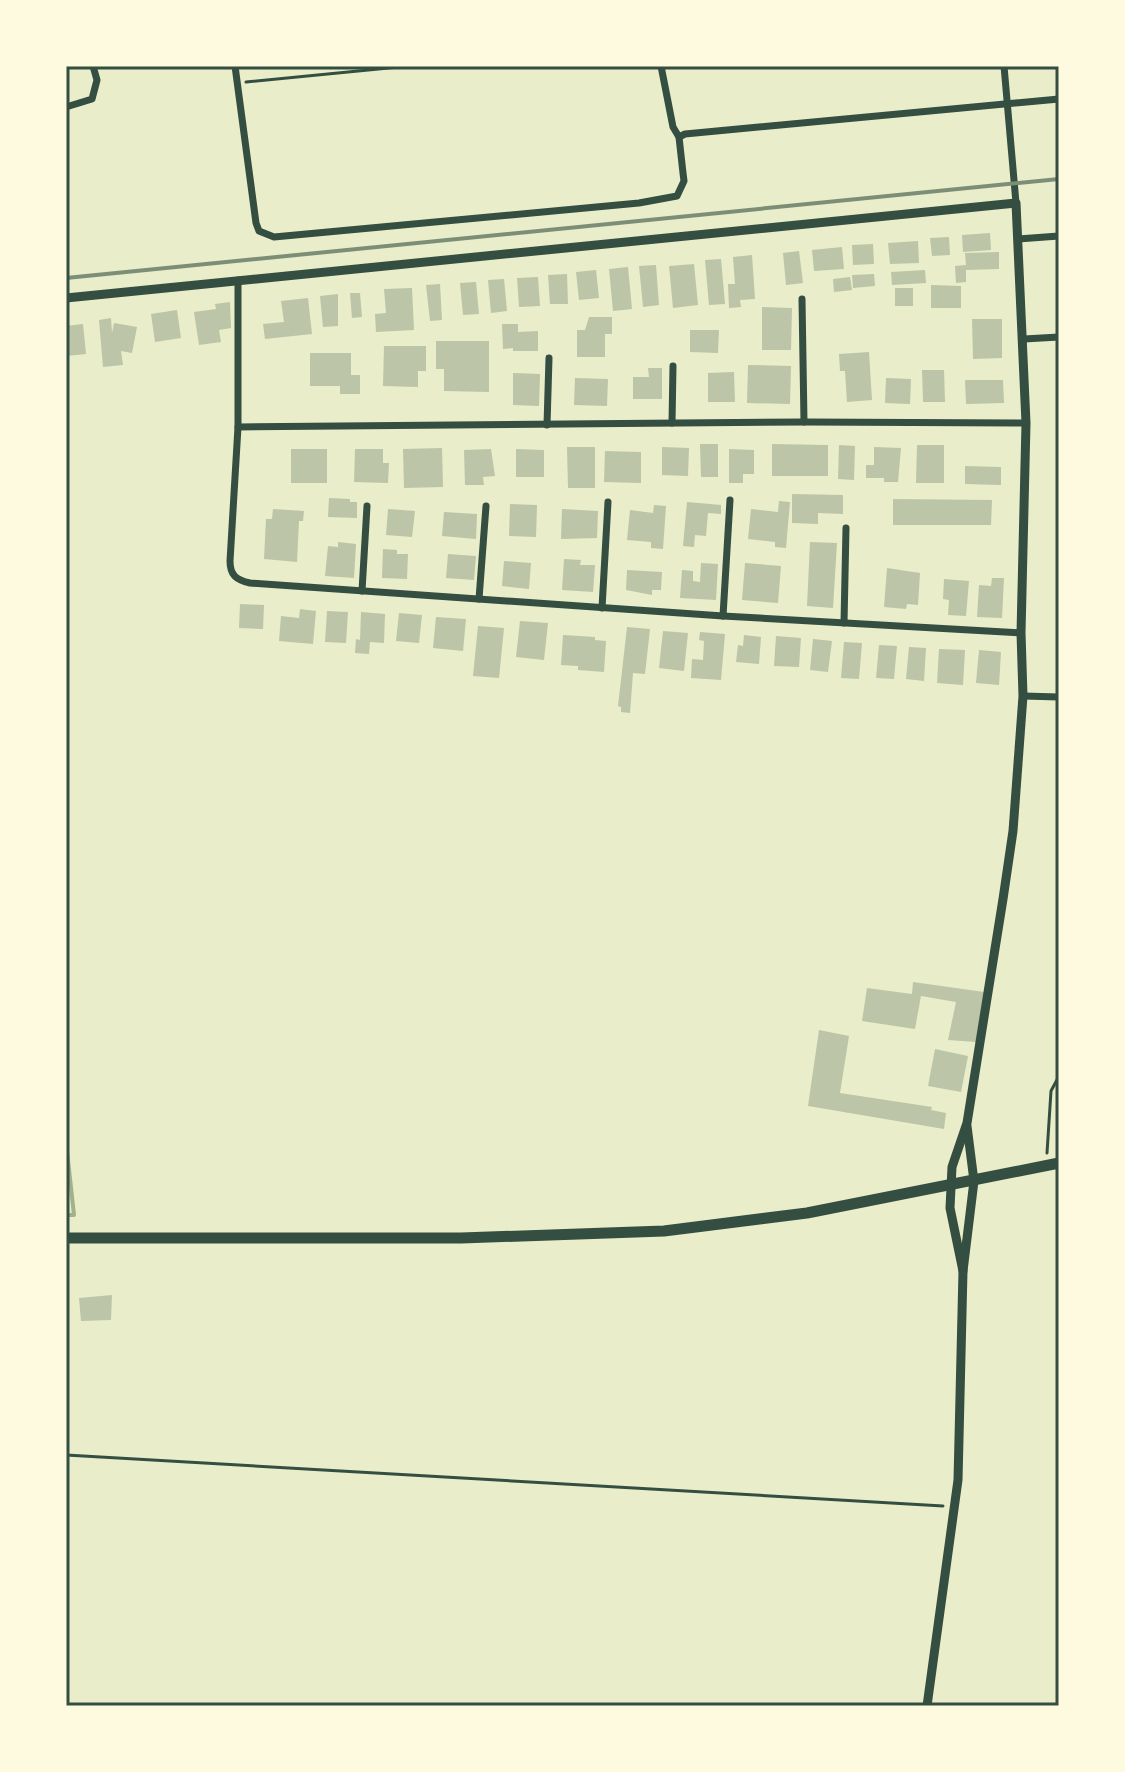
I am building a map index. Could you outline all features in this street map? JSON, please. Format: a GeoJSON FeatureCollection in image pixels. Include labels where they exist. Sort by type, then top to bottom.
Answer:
{"type":"FeatureCollection","features":[{"type":"Feature","properties":{"kind":"main road"},"geometry":{"type":"LineString","coordinates":[[66,1238],[461,1238],[664,1231],[807,1213],[1059,1163]]}},
{"type":"Feature","properties":{"kind":"street"},"geometry":{"type":"LineString","coordinates":[[66,107],[92,99],[97,80],[93,66]]}},
{"type":"Feature","properties":{"kind":"street"},"geometry":{"type":"LineString","coordinates":[[235,66],[256,223],[259,231],[274,237],[677,196],[684,181],[677,142],[679,137],[673,127],[661,66]]}},
{"type":"Feature","properties":{"kind":"street"},"geometry":{"type":"LineString","coordinates":[[963,1271],[950,1208],[952,1167],[967,1123],[1013,831],[1023,696],[1024,339],[1004,66]]}},
{"type":"Feature","properties":{"kind":"street"},"geometry":{"type":"LineString","coordinates":[[679,137],[700,132],[1059,99]]}},
{"type":"Feature","properties":{"kind":"street"},"geometry":{"type":"LineString","coordinates":[[66,298],[1016,203]]}},
{"type":"Feature","properties":{"kind":"street"},"geometry":{"type":"LineString","coordinates":[[1018,239],[1059,236]]}},
{"type":"Feature","properties":{"kind":"street"},"geometry":{"type":"LineString","coordinates":[[238,280],[238,427],[230,561],[234,577],[250,583],[362,591],[1021,633]]}},
{"type":"Feature","properties":{"kind":"street"},"geometry":{"type":"LineString","coordinates":[[802,299],[804,422]]}},
{"type":"Feature","properties":{"kind":"street"},"geometry":{"type":"LineString","coordinates":[[1024,339],[1059,337]]}},
{"type":"Feature","properties":{"kind":"street"},"geometry":{"type":"LineString","coordinates":[[547,425],[549,358]]}},
{"type":"Feature","properties":{"kind":"street"},"geometry":{"type":"LineString","coordinates":[[672,423],[673,366]]}},
{"type":"Feature","properties":{"kind":"street"},"geometry":{"type":"LineString","coordinates":[[238,427],[1026,423]]}},
{"type":"Feature","properties":{"kind":"street"},"geometry":{"type":"LineString","coordinates":[[723,616],[730,500]]}},
{"type":"Feature","properties":{"kind":"street"},"geometry":{"type":"LineString","coordinates":[[602,608],[608,502]]}},
{"type":"Feature","properties":{"kind":"street"},"geometry":{"type":"LineString","coordinates":[[362,591],[367,506]]}},
{"type":"Feature","properties":{"kind":"street"},"geometry":{"type":"LineString","coordinates":[[479,599],[486,506]]}},
{"type":"Feature","properties":{"kind":"street"},"geometry":{"type":"LineString","coordinates":[[844,623],[846,528]]}},
{"type":"Feature","properties":{"kind":"street"},"geometry":{"type":"LineString","coordinates":[[1023,696],[1059,697]]}},
{"type":"Feature","properties":{"kind":"street"},"geometry":{"type":"LineString","coordinates":[[927,1706],[958,1480],[963,1271],[974,1181],[967,1123]]}},
{"type":"Feature","properties":{"kind":"path"},"geometry":{"type":"LineString","coordinates":[[239,82],[409,66]]}},
{"type":"Feature","properties":{"kind":"path"},"geometry":{"type":"LineString","coordinates":[[1036,1156],[1048,1153],[1051,1091],[1059,1076]]}},
{"type":"Feature","properties":{"kind":"path"},"geometry":{"type":"LineString","coordinates":[[66,1455],[954,1506]]}},
{"type":"Feature","properties":{"kind":"building"},"geometry":{"type":"Polygon","coordinates":[[[990,233],[991,250],[963,252],[962,235],[990,233]]]}},
{"type":"Feature","properties":{"kind":"building"},"geometry":{"type":"Polygon","coordinates":[[[949,237],[950,255],[932,256],[930,238],[949,237]]]}},
{"type":"Feature","properties":{"kind":"building"},"geometry":{"type":"Polygon","coordinates":[[[918,241],[919,263],[890,264],[888,243],[918,241]]]}},
{"type":"Feature","properties":{"kind":"building"},"geometry":{"type":"Polygon","coordinates":[[[873,244],[874,264],[853,265],[852,245],[873,244]]]}},
{"type":"Feature","properties":{"kind":"building"},"geometry":{"type":"Polygon","coordinates":[[[842,247],[844,269],[814,271],[812,250],[842,247]]]}},
{"type":"Feature","properties":{"kind":"building"},"geometry":{"type":"Polygon","coordinates":[[[799,251],[803,283],[786,285],[783,253],[799,251]]]}},
{"type":"Feature","properties":{"kind":"building"},"geometry":{"type":"Polygon","coordinates":[[[999,252],[999,269],[966,270],[966,282],[956,283],[955,266],[966,265],[965,253],[999,252]]]}},
{"type":"Feature","properties":{"kind":"building"},"geometry":{"type":"Polygon","coordinates":[[[752,255],[755,299],[740,300],[741,307],[729,308],[728,284],[735,284],[733,257],[752,255]]]}},
{"type":"Feature","properties":{"kind":"building"},"geometry":{"type":"Polygon","coordinates":[[[721,259],[725,304],[709,305],[705,260],[721,259]]]}},
{"type":"Feature","properties":{"kind":"building"},"geometry":{"type":"Polygon","coordinates":[[[694,264],[698,305],[673,308],[669,266],[694,264]]]}},
{"type":"Feature","properties":{"kind":"building"},"geometry":{"type":"Polygon","coordinates":[[[656,265],[659,305],[643,307],[639,266],[656,265]]]}},
{"type":"Feature","properties":{"kind":"building"},"geometry":{"type":"Polygon","coordinates":[[[628,267],[632,309],[613,311],[609,269],[628,267]]]}},
{"type":"Feature","properties":{"kind":"building"},"geometry":{"type":"Polygon","coordinates":[[[596,270],[599,298],[579,300],[576,272],[596,270]]]}},
{"type":"Feature","properties":{"kind":"building"},"geometry":{"type":"Polygon","coordinates":[[[925,270],[926,283],[892,285],[891,272],[925,270]]]}},
{"type":"Feature","properties":{"kind":"building"},"geometry":{"type":"Polygon","coordinates":[[[567,274],[568,304],[550,304],[548,275],[567,274]]]}},
{"type":"Feature","properties":{"kind":"building"},"geometry":{"type":"Polygon","coordinates":[[[874,274],[875,286],[853,288],[852,275],[874,274]]]}},
{"type":"Feature","properties":{"kind":"building"},"geometry":{"type":"Polygon","coordinates":[[[538,277],[540,306],[519,307],[517,278],[538,277]]]}},
{"type":"Feature","properties":{"kind":"building"},"geometry":{"type":"Polygon","coordinates":[[[850,277],[852,290],[834,292],[833,279],[850,277]]]}},
{"type":"Feature","properties":{"kind":"building"},"geometry":{"type":"Polygon","coordinates":[[[504,279],[507,311],[491,313],[488,280],[504,279]]]}},
{"type":"Feature","properties":{"kind":"building"},"geometry":{"type":"Polygon","coordinates":[[[476,282],[479,314],[463,315],[460,283],[476,282]]]}},
{"type":"Feature","properties":{"kind":"building"},"geometry":{"type":"Polygon","coordinates":[[[440,284],[442,320],[430,321],[426,285],[440,284]]]}},
{"type":"Feature","properties":{"kind":"building"},"geometry":{"type":"Polygon","coordinates":[[[931,285],[961,286],[961,308],[931,308],[931,285]]]}},
{"type":"Feature","properties":{"kind":"building"},"geometry":{"type":"Polygon","coordinates":[[[412,288],[414,330],[376,332],[375,314],[386,313],[384,289],[412,288]]]}},
{"type":"Feature","properties":{"kind":"building"},"geometry":{"type":"Polygon","coordinates":[[[895,288],[913,288],[913,306],[895,306],[895,288]]]}},
{"type":"Feature","properties":{"kind":"building"},"geometry":{"type":"Polygon","coordinates":[[[350,293],[360,293],[362,317],[352,318],[350,293]]]}},
{"type":"Feature","properties":{"kind":"building"},"geometry":{"type":"Polygon","coordinates":[[[338,294],[338,326],[323,327],[320,296],[338,294]]]}},
{"type":"Feature","properties":{"kind":"building"},"geometry":{"type":"Polygon","coordinates":[[[308,298],[312,334],[265,339],[263,324],[284,322],[281,301],[308,298]]]}},
{"type":"Feature","properties":{"kind":"building"},"geometry":{"type":"Polygon","coordinates":[[[230,302],[231,328],[219,330],[221,342],[199,345],[194,312],[216,309],[215,304],[230,302]]]}},
{"type":"Feature","properties":{"kind":"building"},"geometry":{"type":"Polygon","coordinates":[[[762,307],[792,308],[791,350],[762,350],[762,307]]]}},
{"type":"Feature","properties":{"kind":"building"},"geometry":{"type":"Polygon","coordinates":[[[177,310],[181,338],[155,342],[151,314],[177,310]]]}},
{"type":"Feature","properties":{"kind":"building"},"geometry":{"type":"Polygon","coordinates":[[[589,317],[612,317],[612,334],[605,334],[605,357],[577,357],[577,330],[585,330],[589,317]]]}},
{"type":"Feature","properties":{"kind":"building"},"geometry":{"type":"Polygon","coordinates":[[[111,318],[112,333],[114,323],[137,327],[132,353],[121,351],[123,365],[103,367],[99,320],[111,318]]]}},
{"type":"Feature","properties":{"kind":"building"},"geometry":{"type":"Polygon","coordinates":[[[972,319],[1002,319],[1002,358],[973,359],[972,319]]]}},
{"type":"Feature","properties":{"kind":"building"},"geometry":{"type":"Polygon","coordinates":[[[83,324],[86,354],[66,356],[66,326],[83,324]]]}},
{"type":"Feature","properties":{"kind":"building"},"geometry":{"type":"Polygon","coordinates":[[[502,324],[518,324],[518,332],[538,331],[538,351],[503,349],[502,324]]]}},
{"type":"Feature","properties":{"kind":"building"},"geometry":{"type":"Polygon","coordinates":[[[690,330],[719,330],[718,353],[690,352],[690,330]]]}},
{"type":"Feature","properties":{"kind":"building"},"geometry":{"type":"Polygon","coordinates":[[[436,341],[489,341],[489,392],[444,391],[444,369],[436,369],[436,341]]]}},
{"type":"Feature","properties":{"kind":"building"},"geometry":{"type":"Polygon","coordinates":[[[384,346],[426,346],[426,371],[418,371],[418,387],[383,386],[384,346]]]}},
{"type":"Feature","properties":{"kind":"building"},"geometry":{"type":"Polygon","coordinates":[[[869,352],[872,400],[847,402],[845,371],[840,371],[839,354],[869,352]]]}},
{"type":"Feature","properties":{"kind":"building"},"geometry":{"type":"Polygon","coordinates":[[[310,353],[351,353],[351,375],[360,375],[360,394],[340,394],[340,386],[310,386],[310,353]]]}},
{"type":"Feature","properties":{"kind":"building"},"geometry":{"type":"Polygon","coordinates":[[[748,365],[791,366],[790,404],[747,403],[748,365]]]}},
{"type":"Feature","properties":{"kind":"building"},"geometry":{"type":"Polygon","coordinates":[[[648,368],[662,368],[662,399],[633,399],[633,377],[649,377],[648,368]]]}},
{"type":"Feature","properties":{"kind":"building"},"geometry":{"type":"Polygon","coordinates":[[[922,370],[944,370],[945,402],[923,402],[922,370]]]}},
{"type":"Feature","properties":{"kind":"building"},"geometry":{"type":"Polygon","coordinates":[[[734,372],[735,402],[708,402],[708,373],[734,372]]]}},
{"type":"Feature","properties":{"kind":"building"},"geometry":{"type":"Polygon","coordinates":[[[513,373],[540,374],[539,406],[513,405],[513,373]]]}},
{"type":"Feature","properties":{"kind":"building"},"geometry":{"type":"Polygon","coordinates":[[[575,378],[608,379],[607,406],[574,405],[575,378]]]}},
{"type":"Feature","properties":{"kind":"building"},"geometry":{"type":"Polygon","coordinates":[[[886,378],[911,379],[910,404],[885,403],[886,378]]]}},
{"type":"Feature","properties":{"kind":"building"},"geometry":{"type":"Polygon","coordinates":[[[965,380],[1003,380],[1004,403],[966,404],[965,380]]]}},
{"type":"Feature","properties":{"kind":"building"},"geometry":{"type":"Polygon","coordinates":[[[700,444],[718,444],[718,477],[701,477],[700,444]]]}},
{"type":"Feature","properties":{"kind":"building"},"geometry":{"type":"Polygon","coordinates":[[[772,444],[828,445],[828,476],[772,476],[772,444]]]}},
{"type":"Feature","properties":{"kind":"building"},"geometry":{"type":"Polygon","coordinates":[[[839,445],[855,446],[854,480],[838,479],[839,445]]]}},
{"type":"Feature","properties":{"kind":"building"},"geometry":{"type":"Polygon","coordinates":[[[917,445],[944,445],[944,483],[916,483],[917,445]]]}},
{"type":"Feature","properties":{"kind":"building"},"geometry":{"type":"Polygon","coordinates":[[[567,447],[595,447],[595,488],[568,488],[567,447]]]}},
{"type":"Feature","properties":{"kind":"building"},"geometry":{"type":"Polygon","coordinates":[[[662,447],[689,448],[688,476],[662,475],[662,447]]]}},
{"type":"Feature","properties":{"kind":"building"},"geometry":{"type":"Polygon","coordinates":[[[874,447],[901,448],[898,482],[866,478],[866,465],[874,465],[874,447]]]}},
{"type":"Feature","properties":{"kind":"building"},"geometry":{"type":"Polygon","coordinates":[[[442,448],[443,487],[404,488],[403,449],[442,448]]]}},
{"type":"Feature","properties":{"kind":"building"},"geometry":{"type":"Polygon","coordinates":[[[291,449],[327,449],[327,483],[291,483],[291,449]]]}},
{"type":"Feature","properties":{"kind":"building"},"geometry":{"type":"Polygon","coordinates":[[[355,449],[383,449],[383,463],[389,463],[388,483],[354,482],[355,449]]]}},
{"type":"Feature","properties":{"kind":"building"},"geometry":{"type":"Polygon","coordinates":[[[491,449],[495,476],[483,477],[484,485],[465,485],[464,450],[491,449]]]}},
{"type":"Feature","properties":{"kind":"building"},"geometry":{"type":"Polygon","coordinates":[[[516,449],[544,450],[544,477],[516,477],[516,449]]]}},
{"type":"Feature","properties":{"kind":"building"},"geometry":{"type":"Polygon","coordinates":[[[729,449],[754,450],[754,474],[743,474],[743,483],[729,483],[729,449]]]}},
{"type":"Feature","properties":{"kind":"building"},"geometry":{"type":"Polygon","coordinates":[[[605,451],[641,452],[641,483],[604,482],[605,451]]]}},
{"type":"Feature","properties":{"kind":"building"},"geometry":{"type":"Polygon","coordinates":[[[965,466],[1001,467],[1001,485],[965,484],[965,466]]]}},
{"type":"Feature","properties":{"kind":"building"},"geometry":{"type":"Polygon","coordinates":[[[792,494],[843,495],[843,514],[818,513],[818,524],[792,523],[792,494]]]}},
{"type":"Feature","properties":{"kind":"building"},"geometry":{"type":"Polygon","coordinates":[[[329,498],[357,502],[357,518],[328,517],[329,498]]]}},
{"type":"Feature","properties":{"kind":"building"},"geometry":{"type":"Polygon","coordinates":[[[893,499],[992,500],[991,525],[893,525],[893,499]]]}},
{"type":"Feature","properties":{"kind":"building"},"geometry":{"type":"Polygon","coordinates":[[[779,501],[790,502],[786,548],[775,547],[775,542],[748,539],[751,509],[778,512],[779,501]]]}},
{"type":"Feature","properties":{"kind":"building"},"geometry":{"type":"Polygon","coordinates":[[[687,502],[721,505],[721,514],[708,513],[706,536],[695,535],[694,547],[683,546],[687,502]]]}},
{"type":"Feature","properties":{"kind":"building"},"geometry":{"type":"Polygon","coordinates":[[[510,504],[537,505],[536,537],[509,536],[510,504]]]}},
{"type":"Feature","properties":{"kind":"building"},"geometry":{"type":"Polygon","coordinates":[[[654,505],[666,506],[663,549],[651,548],[651,542],[627,540],[630,510],[653,513],[654,505]]]}},
{"type":"Feature","properties":{"kind":"building"},"geometry":{"type":"Polygon","coordinates":[[[273,509],[304,511],[303,521],[299,521],[297,562],[264,559],[266,519],[272,519],[273,509]]]}},
{"type":"Feature","properties":{"kind":"building"},"geometry":{"type":"Polygon","coordinates":[[[388,509],[415,511],[412,537],[386,535],[388,509]]]}},
{"type":"Feature","properties":{"kind":"building"},"geometry":{"type":"Polygon","coordinates":[[[562,509],[598,511],[597,538],[561,539],[562,509]]]}},
{"type":"Feature","properties":{"kind":"building"},"geometry":{"type":"Polygon","coordinates":[[[444,512],[477,514],[476,539],[442,536],[444,512]]]}},
{"type":"Feature","properties":{"kind":"building"},"geometry":{"type":"Polygon","coordinates":[[[338,542],[356,544],[354,578],[325,576],[328,546],[338,547],[338,542]]]}},
{"type":"Feature","properties":{"kind":"building"},"geometry":{"type":"Polygon","coordinates":[[[810,542],[837,543],[833,608],[807,606],[810,542]]]}},
{"type":"Feature","properties":{"kind":"building"},"geometry":{"type":"Polygon","coordinates":[[[383,549],[408,554],[407,579],[382,578],[383,549]]]}},
{"type":"Feature","properties":{"kind":"building"},"geometry":{"type":"Polygon","coordinates":[[[448,554],[476,556],[474,580],[446,578],[448,554]]]}},
{"type":"Feature","properties":{"kind":"building"},"geometry":{"type":"Polygon","coordinates":[[[564,559],[581,560],[580,565],[595,565],[593,592],[562,590],[564,559]]]}},
{"type":"Feature","properties":{"kind":"building"},"geometry":{"type":"Polygon","coordinates":[[[504,561],[531,563],[529,589],[502,586],[504,561]]]}},
{"type":"Feature","properties":{"kind":"building"},"geometry":{"type":"Polygon","coordinates":[[[701,563],[718,564],[716,600],[680,598],[682,570],[693,571],[693,581],[700,582],[701,563]]]}},
{"type":"Feature","properties":{"kind":"building"},"geometry":{"type":"Polygon","coordinates":[[[745,563],[781,566],[778,603],[742,600],[745,563]]]}},
{"type":"Feature","properties":{"kind":"building"},"geometry":{"type":"Polygon","coordinates":[[[887,568],[920,573],[918,605],[907,604],[906,609],[884,607],[887,568]]]}},
{"type":"Feature","properties":{"kind":"building"},"geometry":{"type":"Polygon","coordinates":[[[627,570],[662,572],[661,590],[652,590],[652,595],[626,590],[627,570]]]}},
{"type":"Feature","properties":{"kind":"building"},"geometry":{"type":"Polygon","coordinates":[[[992,578],[1004,578],[1002,618],[977,617],[979,585],[991,586],[992,578]]]}},
{"type":"Feature","properties":{"kind":"building"},"geometry":{"type":"Polygon","coordinates":[[[944,579],[969,581],[966,616],[948,615],[949,600],[943,599],[944,579]]]}},
{"type":"Feature","properties":{"kind":"building"},"geometry":{"type":"Polygon","coordinates":[[[240,604],[264,605],[263,629],[239,628],[240,604]]]}},
{"type":"Feature","properties":{"kind":"building"},"geometry":{"type":"Polygon","coordinates":[[[300,609],[316,611],[313,644],[279,641],[281,616],[299,618],[300,609]]]}},
{"type":"Feature","properties":{"kind":"building"},"geometry":{"type":"Polygon","coordinates":[[[327,611],[348,612],[346,643],[325,642],[327,611]]]}},
{"type":"Feature","properties":{"kind":"building"},"geometry":{"type":"Polygon","coordinates":[[[361,612],[385,614],[384,643],[370,642],[369,654],[355,653],[356,639],[360,640],[361,612]]]}},
{"type":"Feature","properties":{"kind":"building"},"geometry":{"type":"Polygon","coordinates":[[[399,613],[422,615],[419,643],[396,641],[399,613]]]}},
{"type":"Feature","properties":{"kind":"building"},"geometry":{"type":"Polygon","coordinates":[[[436,617],[466,619],[463,651],[433,648],[436,617]]]}},
{"type":"Feature","properties":{"kind":"building"},"geometry":{"type":"Polygon","coordinates":[[[520,621],[548,623],[544,660],[516,657],[520,621]]]}},
{"type":"Feature","properties":{"kind":"building"},"geometry":{"type":"Polygon","coordinates":[[[478,626],[504,628],[499,678],[473,676],[478,626]]]}},
{"type":"Feature","properties":{"kind":"building"},"geometry":{"type":"Polygon","coordinates":[[[627,627],[650,629],[645,674],[633,673],[630,713],[621,712],[618,706],[627,627]]]}},
{"type":"Feature","properties":{"kind":"building"},"geometry":{"type":"Polygon","coordinates":[[[663,631],[688,633],[684,671],[659,668],[663,631]]]}},
{"type":"Feature","properties":{"kind":"building"},"geometry":{"type":"Polygon","coordinates":[[[700,632],[725,634],[721,680],[691,678],[692,659],[703,660],[704,641],[699,640],[700,632]]]}},
{"type":"Feature","properties":{"kind":"building"},"geometry":{"type":"Polygon","coordinates":[[[563,635],[595,637],[595,640],[606,641],[604,672],[561,665],[563,635]]]}},
{"type":"Feature","properties":{"kind":"building"},"geometry":{"type":"Polygon","coordinates":[[[744,635],[761,637],[759,664],[736,662],[738,645],[743,646],[744,635]]]}},
{"type":"Feature","properties":{"kind":"building"},"geometry":{"type":"Polygon","coordinates":[[[776,636],[801,638],[799,667],[774,666],[776,636]]]}},
{"type":"Feature","properties":{"kind":"building"},"geometry":{"type":"Polygon","coordinates":[[[813,639],[832,641],[828,672],[810,670],[813,639]]]}},
{"type":"Feature","properties":{"kind":"building"},"geometry":{"type":"Polygon","coordinates":[[[844,642],[862,643],[859,679],[841,678],[844,642]]]}},
{"type":"Feature","properties":{"kind":"building"},"geometry":{"type":"Polygon","coordinates":[[[879,645],[897,646],[894,679],[876,678],[879,645]]]}},
{"type":"Feature","properties":{"kind":"building"},"geometry":{"type":"Polygon","coordinates":[[[909,647],[926,648],[924,681],[906,679],[909,647]]]}},
{"type":"Feature","properties":{"kind":"building"},"geometry":{"type":"Polygon","coordinates":[[[939,649],[965,650],[963,685],[937,683],[939,649]]]}},
{"type":"Feature","properties":{"kind":"building"},"geometry":{"type":"Polygon","coordinates":[[[979,650],[1001,652],[999,685],[976,683],[979,650]]]}},
{"type":"Feature","properties":{"kind":"building"},"geometry":{"type":"Polygon","coordinates":[[[913,982],[984,992],[976,1042],[948,1040],[956,1002],[921,996],[915,1029],[862,1021],[867,988],[912,994],[913,982]]]}},
{"type":"Feature","properties":{"kind":"building"},"geometry":{"type":"Polygon","coordinates":[[[819,1030],[849,1036],[840,1093],[932,1107],[931,1110],[946,1113],[944,1129],[808,1106],[819,1030]]]}},
{"type":"Feature","properties":{"kind":"building"},"geometry":{"type":"Polygon","coordinates":[[[935,1049],[968,1056],[961,1092],[928,1086],[935,1049]]]}},
{"type":"Feature","properties":{"kind":"building"},"geometry":{"type":"Polygon","coordinates":[[[112,1295],[111,1320],[81,1321],[79,1298],[112,1295]]]}},
{"type":"Feature","properties":{"kind":"waterway"},"geometry":{"type":"LineString","coordinates":[[66,1142],[74,1215],[66,1215]]}},
{"type":"Feature","properties":{"kind":"railway"},"geometry":{"type":"LineString","coordinates":[[66,278],[1059,179]]}}]}
